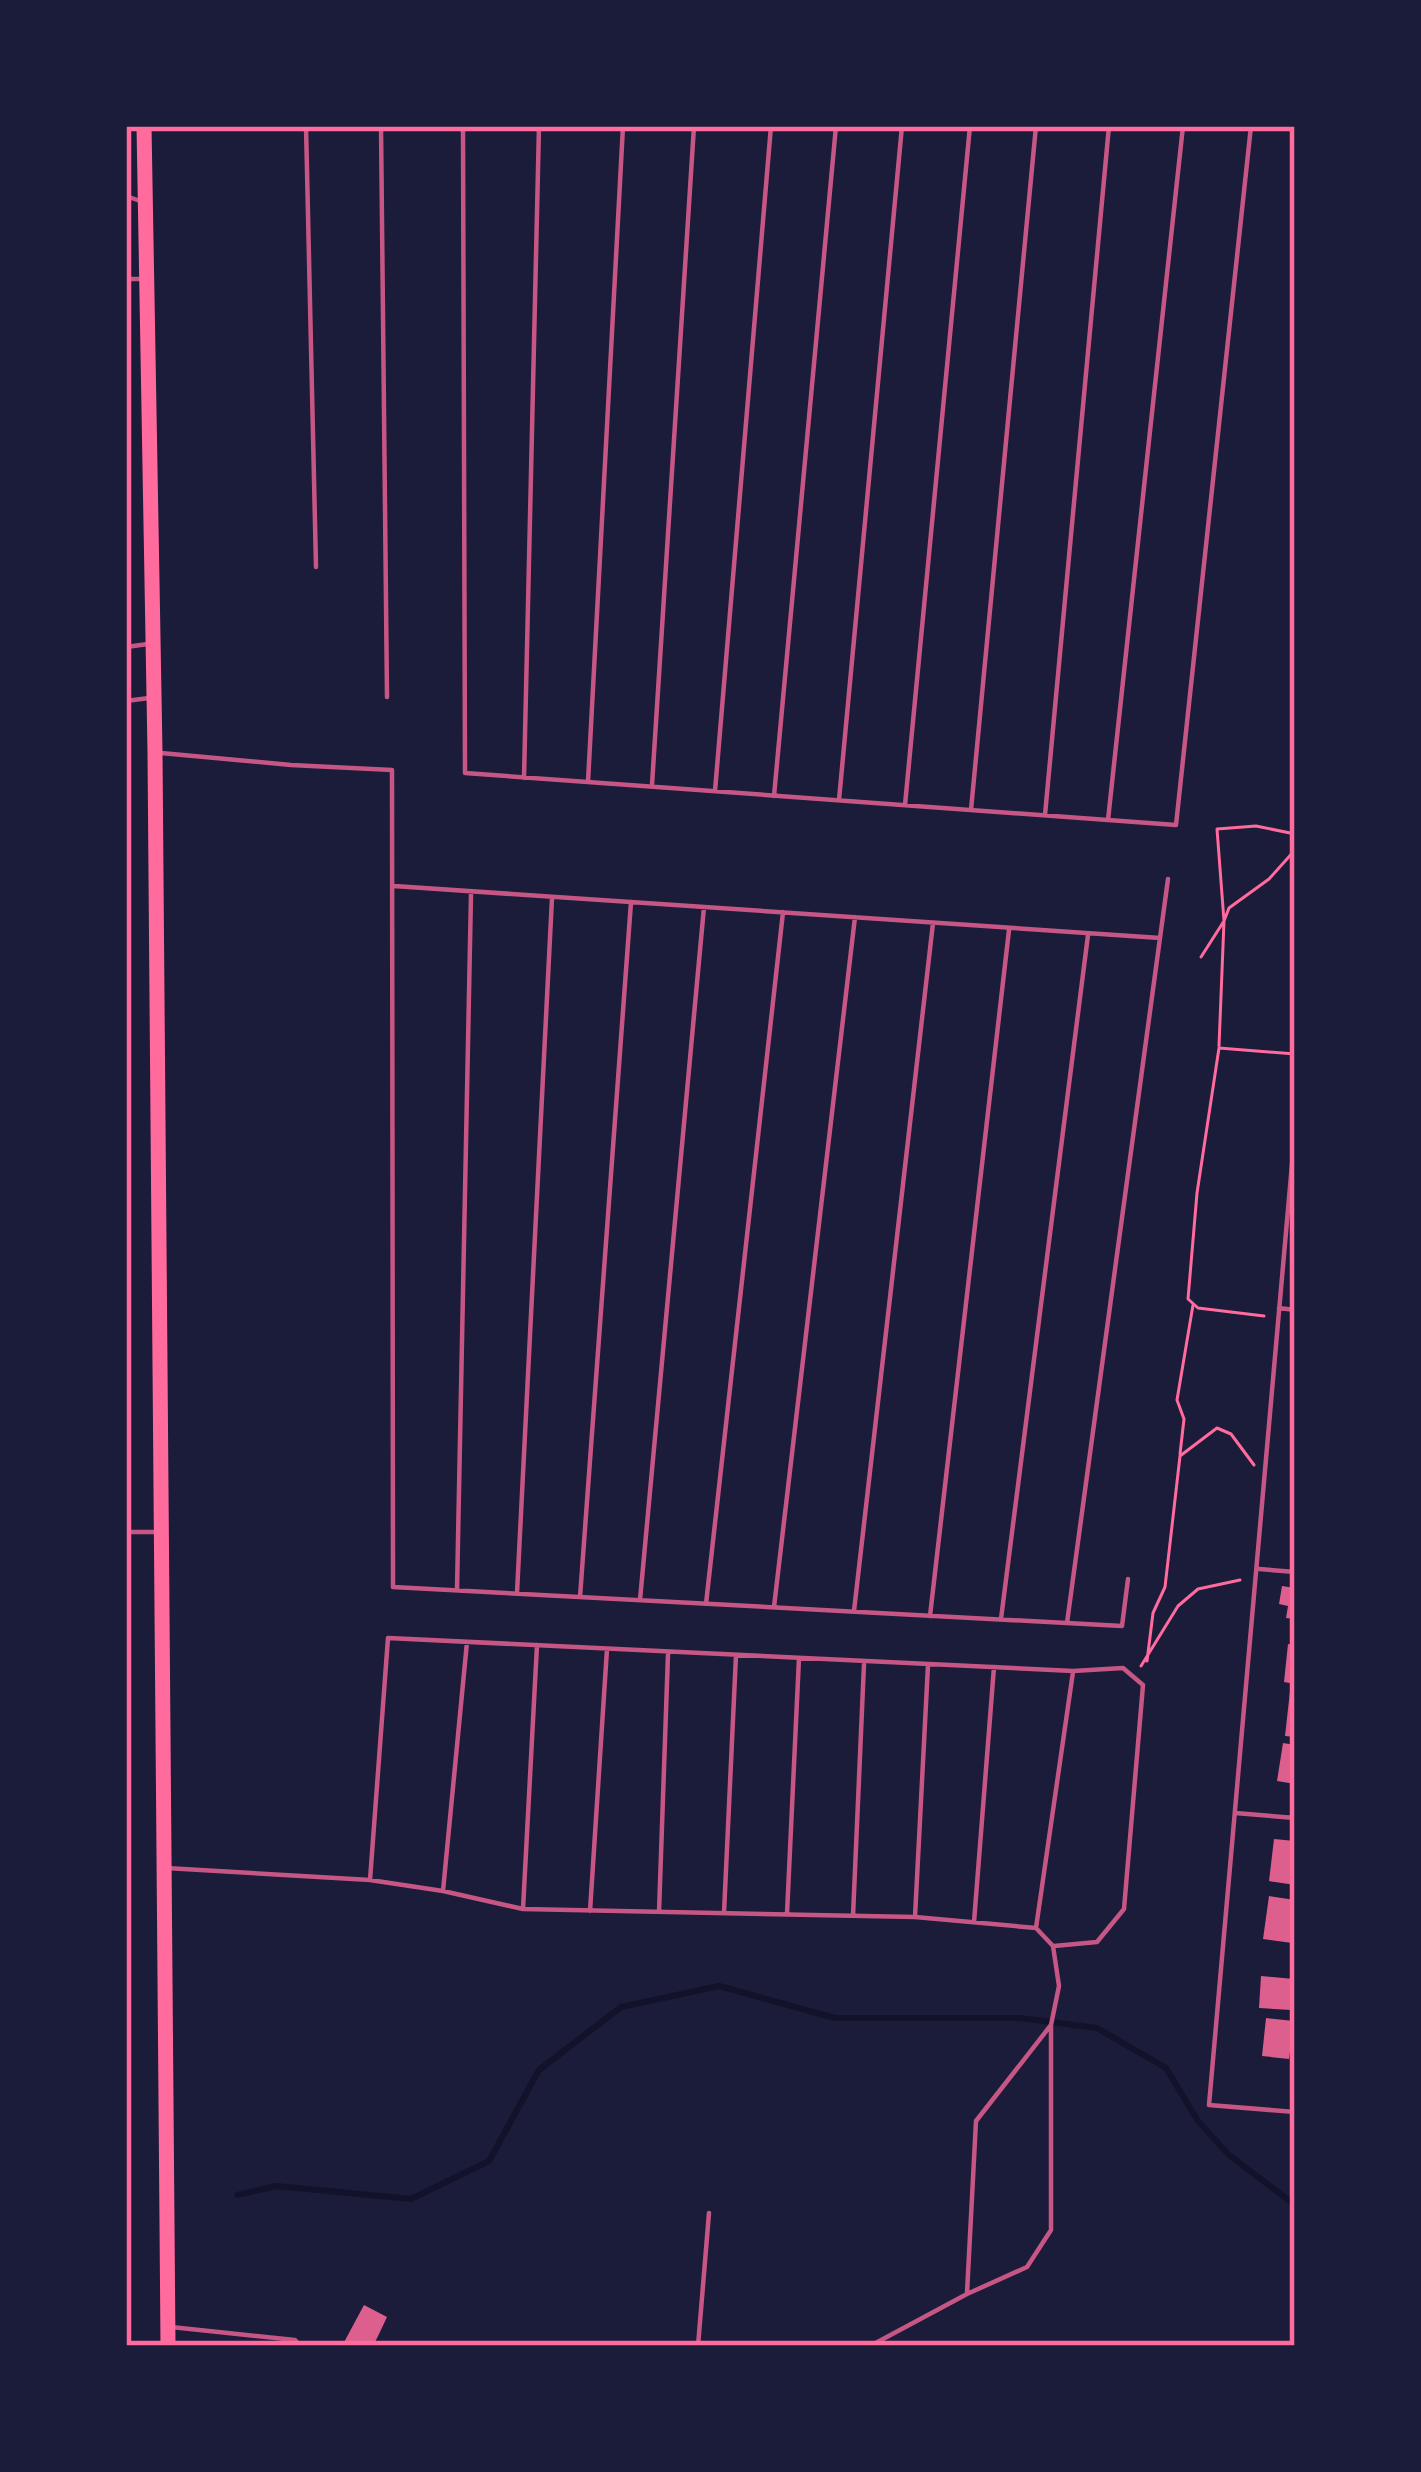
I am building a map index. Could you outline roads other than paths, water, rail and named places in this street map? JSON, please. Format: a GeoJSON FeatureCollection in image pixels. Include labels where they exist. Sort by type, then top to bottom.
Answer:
{"type":"FeatureCollection","features":[{"type":"Feature","properties":{"kind":"highway"},"geometry":{"type":"LineString","coordinates":[[144,126],[155,752],[168,2346]]}},
{"type":"Feature","properties":{"kind":"lane"},"geometry":{"type":"LineString","coordinates":[[306,126],[316,567]]}},
{"type":"Feature","properties":{"kind":"lane"},"geometry":{"type":"LineString","coordinates":[[381,126],[387,697]]}},
{"type":"Feature","properties":{"kind":"lane"},"geometry":{"type":"LineString","coordinates":[[463,126],[465,773],[1176,825],[1251,126]]}},
{"type":"Feature","properties":{"kind":"lane"},"geometry":{"type":"LineString","coordinates":[[524,778],[539,126]]}},
{"type":"Feature","properties":{"kind":"lane"},"geometry":{"type":"LineString","coordinates":[[588,782],[623,126]]}},
{"type":"Feature","properties":{"kind":"lane"},"geometry":{"type":"LineString","coordinates":[[652,787],[694,126]]}},
{"type":"Feature","properties":{"kind":"lane"},"geometry":{"type":"LineString","coordinates":[[715,791],[771,126]]}},
{"type":"Feature","properties":{"kind":"lane"},"geometry":{"type":"LineString","coordinates":[[774,796],[836,126]]}},
{"type":"Feature","properties":{"kind":"lane"},"geometry":{"type":"LineString","coordinates":[[838,800],[902,126]]}},
{"type":"Feature","properties":{"kind":"lane"},"geometry":{"type":"LineString","coordinates":[[905,805],[970,126]]}},
{"type":"Feature","properties":{"kind":"lane"},"geometry":{"type":"LineString","coordinates":[[971,810],[1036,126]]}},
{"type":"Feature","properties":{"kind":"lane"},"geometry":{"type":"LineString","coordinates":[[1045,815],[1109,126]]}},
{"type":"Feature","properties":{"kind":"lane"},"geometry":{"type":"LineString","coordinates":[[1108,820],[1183,126]]}},
{"type":"Feature","properties":{"kind":"lane"},"geometry":{"type":"LineString","coordinates":[[126,196],[146,203]]}},
{"type":"Feature","properties":{"kind":"lane"},"geometry":{"type":"LineString","coordinates":[[126,279],[147,279]]}},
{"type":"Feature","properties":{"kind":"lane"},"geometry":{"type":"LineString","coordinates":[[126,647],[153,643]]}},
{"type":"Feature","properties":{"kind":"lane"},"geometry":{"type":"LineString","coordinates":[[126,700],[154,698]]}},
{"type":"Feature","properties":{"kind":"lane"},"geometry":{"type":"LineString","coordinates":[[155,752],[392,770],[393,1587],[1122,1626],[1128,1579]]}},
{"type":"Feature","properties":{"kind":"lane"},"geometry":{"type":"LineString","coordinates":[[1066,1623],[1168,879]]}},
{"type":"Feature","properties":{"kind":"lane"},"geometry":{"type":"LineString","coordinates":[[394,886],[1160,938]]}},
{"type":"Feature","properties":{"kind":"lane"},"geometry":{"type":"LineString","coordinates":[[457,1590],[471,891]]}},
{"type":"Feature","properties":{"kind":"lane"},"geometry":{"type":"LineString","coordinates":[[517,1593],[553,897]]}},
{"type":"Feature","properties":{"kind":"lane"},"geometry":{"type":"LineString","coordinates":[[580,1597],[631,902]]}},
{"type":"Feature","properties":{"kind":"lane"},"geometry":{"type":"LineString","coordinates":[[640,1600],[704,907]]}},
{"type":"Feature","properties":{"kind":"lane"},"geometry":{"type":"LineString","coordinates":[[706,1604],[783,912]]}},
{"type":"Feature","properties":{"kind":"lane"},"geometry":{"type":"LineString","coordinates":[[774,1607],[855,917]]}},
{"type":"Feature","properties":{"kind":"lane"},"geometry":{"type":"LineString","coordinates":[[854,1611],[933,922]]}},
{"type":"Feature","properties":{"kind":"lane"},"geometry":{"type":"LineString","coordinates":[[930,1616],[1009,928]]}},
{"type":"Feature","properties":{"kind":"lane"},"geometry":{"type":"LineString","coordinates":[[1001,1619],[1088,933]]}},
{"type":"Feature","properties":{"kind":"lane"},"geometry":{"type":"LineString","coordinates":[[1295,1130],[1209,2104],[1295,2112]]}},
{"type":"Feature","properties":{"kind":"lane"},"geometry":{"type":"LineString","coordinates":[[1279,1308],[1295,1310]]}},
{"type":"Feature","properties":{"kind":"lane"},"geometry":{"type":"LineString","coordinates":[[126,1532],[160,1532]]}},
{"type":"Feature","properties":{"kind":"lane"},"geometry":{"type":"LineString","coordinates":[[1259,1573],[1295,1572]]}},
{"type":"Feature","properties":{"kind":"lane"},"geometry":{"type":"LineString","coordinates":[[370,1880],[388,1638],[1073,1671],[1123,1668],[1143,1685],[1124,1909],[1097,1942],[1053,1946]]}},
{"type":"Feature","properties":{"kind":"lane"},"geometry":{"type":"LineString","coordinates":[[443,1891],[467,1642]]}},
{"type":"Feature","properties":{"kind":"lane"},"geometry":{"type":"LineString","coordinates":[[523,1910],[536,1645]]}},
{"type":"Feature","properties":{"kind":"lane"},"geometry":{"type":"LineString","coordinates":[[590,1911],[607,1648]]}},
{"type":"Feature","properties":{"kind":"lane"},"geometry":{"type":"LineString","coordinates":[[659,1912],[668,1652]]}},
{"type":"Feature","properties":{"kind":"lane"},"geometry":{"type":"LineString","coordinates":[[724,1913],[736,1655]]}},
{"type":"Feature","properties":{"kind":"lane"},"geometry":{"type":"LineString","coordinates":[[787,1915],[799,1658]]}},
{"type":"Feature","properties":{"kind":"lane"},"geometry":{"type":"LineString","coordinates":[[854,1916],[864,1661]]}},
{"type":"Feature","properties":{"kind":"lane"},"geometry":{"type":"LineString","coordinates":[[915,1917],[928,1664]]}},
{"type":"Feature","properties":{"kind":"lane"},"geometry":{"type":"LineString","coordinates":[[974,1922],[994,1667]]}},
{"type":"Feature","properties":{"kind":"lane"},"geometry":{"type":"LineString","coordinates":[[1036,1928],[1073,1671]]}},
{"type":"Feature","properties":{"kind":"lane"},"geometry":{"type":"LineString","coordinates":[[1235,1813],[1295,1818]]}},
{"type":"Feature","properties":{"kind":"lane"},"geometry":{"type":"LineString","coordinates":[[166,1868],[370,1880],[523,1910],[915,1917],[1036,1928],[1053,1946],[1059,1986],[1051,2025],[1051,2230],[1027,2267],[870,2346]]}},
{"type":"Feature","properties":{"kind":"lane"},"geometry":{"type":"LineString","coordinates":[[967,2294],[976,2121],[1051,2025]]}},
{"type":"Feature","properties":{"kind":"lane"},"geometry":{"type":"LineString","coordinates":[[698,2346],[709,2213]]}},
{"type":"Feature","properties":{"kind":"lane"},"geometry":{"type":"LineString","coordinates":[[168,2326],[295,2340],[300,2346]]}},
{"type":"Feature","properties":{"kind":"waterway"},"geometry":{"type":"LineString","coordinates":[[237,2195],[276,2186],[411,2199],[489,2161],[539,2070],[621,2007],[719,1986],[835,2018],[1020,2018],[1097,2028],[1166,2068],[1198,2121],[1229,2155],[1295,2205]]}}]}
